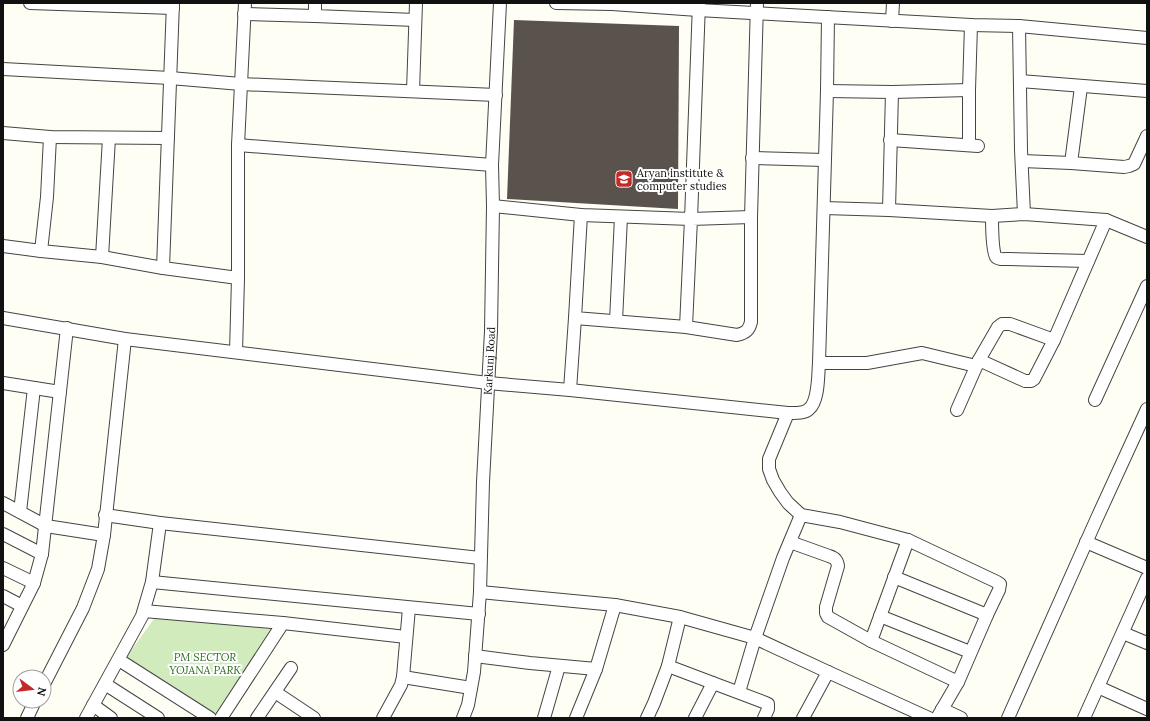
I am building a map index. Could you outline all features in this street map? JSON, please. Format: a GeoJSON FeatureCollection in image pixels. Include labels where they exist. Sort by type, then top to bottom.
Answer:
{"type":"FeatureCollection","features":[{"type":"Feature","properties":{"kind":"street"},"geometry":{"type":"LineString","coordinates":[[30,3],[173,6],[163,268]]}},
{"type":"Feature","properties":{"kind":"street"},"geometry":{"type":"LineString","coordinates":[[315,3],[315,16]]}},
{"type":"Feature","properties":{"kind":"street"},"geometry":{"type":"LineString","coordinates":[[413,92],[416,3]]}},
{"type":"Feature","properties":{"kind":"street","name":"Karkunj Road"},"geometry":{"type":"LineString","coordinates":[[463,718],[468,705],[474,672],[479,614],[488,383],[492,331],[492,165],[500,3]]}},
{"type":"Feature","properties":{"kind":"street"},"geometry":{"type":"LineString","coordinates":[[556,3],[757,8],[828,17],[971,25],[1019,26],[1147,38]]}},
{"type":"Feature","properties":{"kind":"street"},"geometry":{"type":"LineString","coordinates":[[892,21],[893,3]]}},
{"type":"Feature","properties":{"kind":"street"},"geometry":{"type":"LineString","coordinates":[[686,327],[698,7]]}},
{"type":"Feature","properties":{"kind":"street"},"geometry":{"type":"LineString","coordinates":[[575,318],[686,327],[737,335],[744,334],[749,330],[751,322],[752,158],[757,8]]}},
{"type":"Feature","properties":{"kind":"street"},"geometry":{"type":"LineString","coordinates":[[236,352],[238,278],[238,145],[244,9],[315,16],[415,20]]}},
{"type":"Feature","properties":{"kind":"street"},"geometry":{"type":"LineString","coordinates":[[3,318],[125,339],[488,383],[788,413],[802,412],[810,409],[815,401],[819,363],[828,17]]}},
{"type":"Feature","properties":{"kind":"street"},"geometry":{"type":"LineString","coordinates":[[890,140],[974,145],[969,90],[971,25]]}},
{"type":"Feature","properties":{"kind":"street"},"geometry":{"type":"LineString","coordinates":[[1019,26],[1021,150],[1024,214]]}},
{"type":"Feature","properties":{"kind":"street"},"geometry":{"type":"LineString","coordinates":[[3,69],[170,78],[241,84],[496,95]]}},
{"type":"Feature","properties":{"kind":"street"},"geometry":{"type":"LineString","coordinates":[[1020,81],[1147,91]]}},
{"type":"Feature","properties":{"kind":"street"},"geometry":{"type":"LineString","coordinates":[[1071,163],[1081,87]]}},
{"type":"Feature","properties":{"kind":"street"},"geometry":{"type":"LineString","coordinates":[[827,91],[892,92],[969,90]]}},
{"type":"Feature","properties":{"kind":"street"},"geometry":{"type":"LineString","coordinates":[[889,210],[892,92]]}},
{"type":"Feature","properties":{"kind":"street"},"geometry":{"type":"LineString","coordinates":[[3,133],[50,137],[168,138]]}},
{"type":"Feature","properties":{"kind":"street"},"geometry":{"type":"LineString","coordinates":[[1022,161],[1124,167],[1134,164],[1147,136]]}},
{"type":"Feature","properties":{"kind":"street"},"geometry":{"type":"LineString","coordinates":[[41,251],[47,196],[50,137]]}},
{"type":"Feature","properties":{"kind":"street"},"geometry":{"type":"LineString","coordinates":[[102,257],[109,138]]}},
{"type":"Feature","properties":{"kind":"street"},"geometry":{"type":"LineString","coordinates":[[238,145],[492,165]]}},
{"type":"Feature","properties":{"kind":"street"},"geometry":{"type":"LineString","coordinates":[[752,158],[824,160]]}},
{"type":"Feature","properties":{"kind":"street"},"geometry":{"type":"LineString","coordinates":[[493,206],[581,215],[621,217],[691,219],[751,217]]}},
{"type":"Feature","properties":{"kind":"street"},"geometry":{"type":"LineString","coordinates":[[824,208],[992,216],[1024,214],[1106,220],[1147,237]]}},
{"type":"Feature","properties":{"kind":"street"},"geometry":{"type":"LineString","coordinates":[[570,390],[581,215]]}},
{"type":"Feature","properties":{"kind":"street"},"geometry":{"type":"LineString","coordinates":[[992,216],[993,248],[994,256],[996,258],[1088,260]]}},
{"type":"Feature","properties":{"kind":"street"},"geometry":{"type":"LineString","coordinates":[[616,321],[621,217]]}},
{"type":"Feature","properties":{"kind":"street"},"geometry":{"type":"LineString","coordinates":[[819,363],[867,363],[922,353],[978,363],[1025,381],[1031,381],[1037,375],[1054,340],[1106,220]]}},
{"type":"Feature","properties":{"kind":"street"},"geometry":{"type":"LineString","coordinates":[[3,246],[102,257],[163,268],[238,278]]}},
{"type":"Feature","properties":{"kind":"street"},"geometry":{"type":"LineString","coordinates":[[1095,400],[1147,286]]}},
{"type":"Feature","properties":{"kind":"street"},"geometry":{"type":"LineString","coordinates":[[957,410],[978,363],[998,327],[1002,324],[1010,324],[1054,340]]}},
{"type":"Feature","properties":{"kind":"street"},"geometry":{"type":"LineString","coordinates":[[3,645],[6,630],[22,606],[34,583],[42,554],[67,328]]}},
{"type":"Feature","properties":{"kind":"street"},"geometry":{"type":"LineString","coordinates":[[52,669],[83,608],[98,569],[104,535],[125,339]]}},
{"type":"Feature","properties":{"kind":"street"},"geometry":{"type":"LineString","coordinates":[[3,383],[60,392]]}},
{"type":"Feature","properties":{"kind":"street"},"geometry":{"type":"LineString","coordinates":[[20,512],[34,388]]}},
{"type":"Feature","properties":{"kind":"street"},"geometry":{"type":"LineString","coordinates":[[1008,718],[1147,409]]}},
{"type":"Feature","properties":{"kind":"street"},"geometry":{"type":"LineString","coordinates":[[788,413],[769,459],[769,468],[773,480],[780,492],[788,503],[801,515],[840,522],[908,540],[1000,584],[999,590],[970,652],[958,682],[939,714],[961,718]]}},
{"type":"Feature","properties":{"kind":"street"},"geometry":{"type":"LineString","coordinates":[[3,503],[46,526],[104,535]]}},
{"type":"Feature","properties":{"kind":"street"},"geometry":{"type":"LineString","coordinates":[[739,692],[755,638],[801,515]]}},
{"type":"Feature","properties":{"kind":"street"},"geometry":{"type":"LineString","coordinates":[[105,516],[480,558]]}},
{"type":"Feature","properties":{"kind":"street"},"geometry":{"type":"LineString","coordinates":[[86,718],[119,660],[144,611],[152,582],[160,523]]}},
{"type":"Feature","properties":{"kind":"street"},"geometry":{"type":"LineString","coordinates":[[3,534],[42,554]]}},
{"type":"Feature","properties":{"kind":"street"},"geometry":{"type":"LineString","coordinates":[[871,641],[908,540]]}},
{"type":"Feature","properties":{"kind":"street"},"geometry":{"type":"LineString","coordinates":[[790,542],[835,558],[837,561],[838,566],[826,607],[828,617],[871,641],[958,682]]}},
{"type":"Feature","properties":{"kind":"street"},"geometry":{"type":"LineString","coordinates":[[1086,542],[1147,568]]}},
{"type":"Feature","properties":{"kind":"street"},"geometry":{"type":"LineString","coordinates":[[3,568],[34,583]]}},
{"type":"Feature","properties":{"kind":"street"},"geometry":{"type":"LineString","coordinates":[[894,577],[987,615]]}},
{"type":"Feature","properties":{"kind":"street"},"geometry":{"type":"LineString","coordinates":[[1084,718],[1147,578]]}},
{"type":"Feature","properties":{"kind":"street"},"geometry":{"type":"LineString","coordinates":[[152,582],[479,614]]}},
{"type":"Feature","properties":{"kind":"street"},"geometry":{"type":"LineString","coordinates":[[480,592],[615,605],[680,617],[755,638],[929,718]]}},
{"type":"Feature","properties":{"kind":"street"},"geometry":{"type":"LineString","coordinates":[[3,596],[22,606]]}},
{"type":"Feature","properties":{"kind":"street"},"geometry":{"type":"LineString","coordinates":[[576,718],[596,669],[615,605]]}},
{"type":"Feature","properties":{"kind":"street"},"geometry":{"type":"LineString","coordinates":[[383,718],[401,685],[403,677],[409,608]]}},
{"type":"Feature","properties":{"kind":"street"},"geometry":{"type":"LineString","coordinates":[[144,611],[283,623],[406,636]]}},
{"type":"Feature","properties":{"kind":"street"},"geometry":{"type":"LineString","coordinates":[[880,616],[970,652]]}},
{"type":"Feature","properties":{"kind":"street"},"geometry":{"type":"LineString","coordinates":[[647,718],[668,666],[680,617]]}},
{"type":"Feature","properties":{"kind":"street"},"geometry":{"type":"LineString","coordinates":[[221,718],[283,623]]}},
{"type":"Feature","properties":{"kind":"street"},"geometry":{"type":"LineString","coordinates":[[1123,633],[1147,643]]}},
{"type":"Feature","properties":{"kind":"street"},"geometry":{"type":"LineString","coordinates":[[476,656],[596,669]]}},
{"type":"Feature","properties":{"kind":"street"},"geometry":{"type":"LineString","coordinates":[[119,660],[210,718]]}},
{"type":"Feature","properties":{"kind":"street"},"geometry":{"type":"LineString","coordinates":[[544,718],[559,666]]}},
{"type":"Feature","properties":{"kind":"street"},"geometry":{"type":"LineString","coordinates":[[668,666],[766,702],[768,704],[768,709],[764,718]]}},
{"type":"Feature","properties":{"kind":"street"},"geometry":{"type":"LineString","coordinates":[[260,717],[291,668]]}},
{"type":"Feature","properties":{"kind":"street"},"geometry":{"type":"LineString","coordinates":[[808,716],[828,672]]}},
{"type":"Feature","properties":{"kind":"street"},"geometry":{"type":"LineString","coordinates":[[403,677],[471,688]]}},
{"type":"Feature","properties":{"kind":"street"},"geometry":{"type":"LineString","coordinates":[[695,718],[713,683]]}},
{"type":"Feature","properties":{"kind":"street"},"geometry":{"type":"LineString","coordinates":[[105,684],[158,718]]}},
{"type":"Feature","properties":{"kind":"street"},"geometry":{"type":"LineString","coordinates":[[1098,687],[1147,709]]}},
{"type":"Feature","properties":{"kind":"street"},"geometry":{"type":"LineString","coordinates":[[275,692],[314,718]]}},
{"type":"Feature","properties":{"kind":"street"},"geometry":{"type":"LineString","coordinates":[[93,705],[111,718]]}},
{"type":"Feature","properties":{"kind":"street"},"geometry":{"type":"LineString","coordinates":[[27,718],[32,709]]}},
{"type":"Feature","properties":{"kind":"green space","name":"PM SECTOR YOJANA PARK"},"geometry":{"type":"Polygon","coordinates":[[[156,616],[273,629],[221,718],[211,718],[125,659],[156,616]]]}},
{"type":"Feature","properties":{"kind":"building","name":"Aryan institute & computer studies"},"geometry":{"type":"Polygon","coordinates":[[[514,20],[679,26],[678,209],[507,199],[514,20]]]}},
{"type":"Feature","properties":{"kind":"place","name":"Aryan institute & computer studies"},"geometry":{"type":"Point","coordinates":[624,179]}}]}
